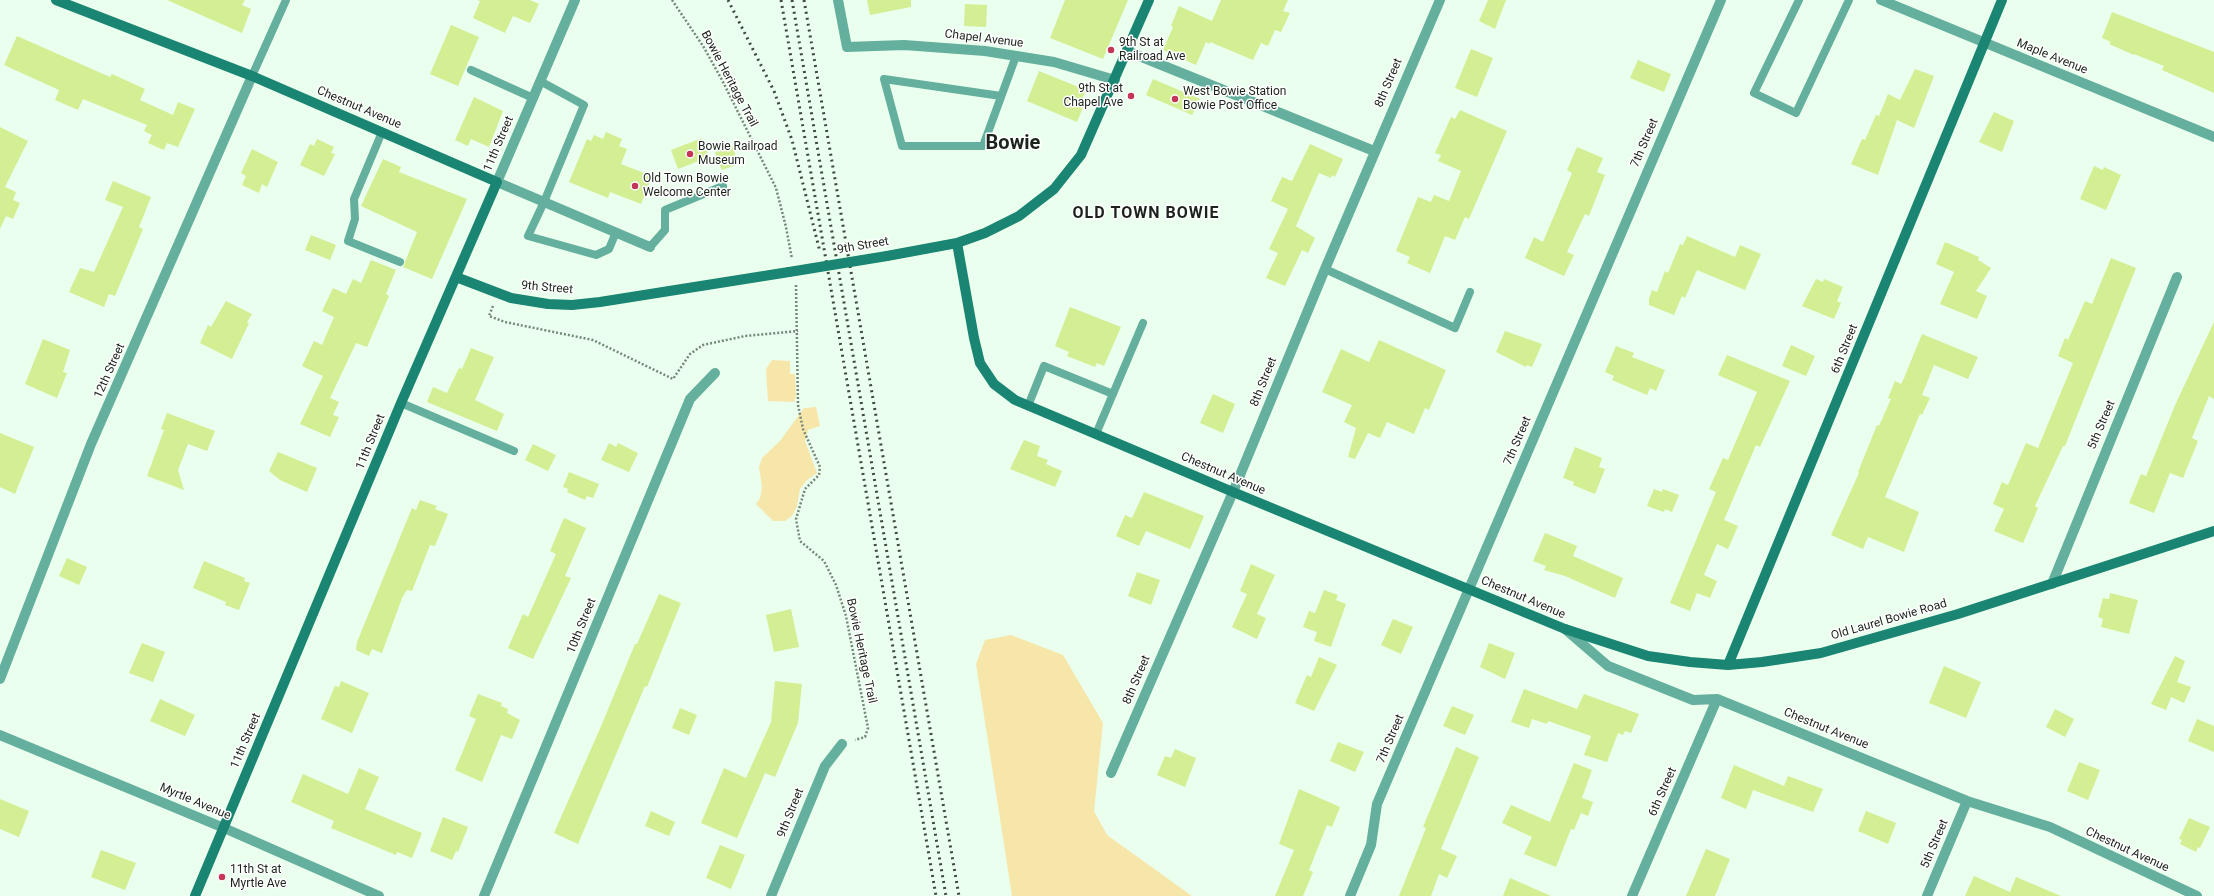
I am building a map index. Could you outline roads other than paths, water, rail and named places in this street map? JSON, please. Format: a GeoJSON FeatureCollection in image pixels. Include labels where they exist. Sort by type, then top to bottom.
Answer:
{"type":"FeatureCollection","features":[{"type":"Feature","properties":{"kind":"street","name":"Chestnut Avenue"},"geometry":{"type":"LineString","coordinates":[[56,0],[252,76],[650,247]]}},
{"type":"Feature","properties":{"kind":"street","name":"11th Street"},"geometry":{"type":"LineString","coordinates":[[195,896],[400,403],[575,0]]}},
{"type":"Feature","properties":{"kind":"street","name":"Chapel Avenue"},"geometry":{"type":"LineString","coordinates":[[838,0],[847,47],[887,45],[934,46],[1016,56],[1054,62],[1114,80]]}},
{"type":"Feature","properties":{"kind":"street","name":"9th Street"},"geometry":{"type":"LineString","coordinates":[[456,277],[512,298],[548,304],[572,305],[792,275],[957,243],[1000,226],[1036,205],[1054,189],[1081,155],[1149,0]]}},
{"type":"Feature","properties":{"kind":"street","name":"8th Street"},"geometry":{"type":"LineString","coordinates":[[1111,773],[1233,492],[1374,152],[1440,0]]}},
{"type":"Feature","properties":{"kind":"street","name":"7th Street"},"geometry":{"type":"LineString","coordinates":[[1350,896],[1371,846],[1377,804],[1721,0]]}},
{"type":"Feature","properties":{"kind":"street","name":"Maple Avenue"},"geometry":{"type":"LineString","coordinates":[[1881,0],[2214,137]]}},
{"type":"Feature","properties":{"kind":"street","name":"6th Street"},"geometry":{"type":"LineString","coordinates":[[1728,665],[2002,0]]}},
{"type":"Feature","properties":{"kind":"street"},"geometry":{"type":"LineString","coordinates":[[1127,51],[1374,152]]}},
{"type":"Feature","properties":{"kind":"street","name":"12th Street"},"geometry":{"type":"LineString","coordinates":[[0,679],[91,444],[252,76]]}},
{"type":"Feature","properties":{"kind":"street","name":"Chestnut Avenue"},"geometry":{"type":"LineString","coordinates":[[957,243],[980,363],[994,384],[1004,393],[1028,406],[1565,629],[1608,666],[1693,700],[1718,699],[1968,801],[2050,827],[2197,896]]}},
{"type":"Feature","properties":{"kind":"street","name":"5th Street"},"geometry":{"type":"LineString","coordinates":[[2052,584],[2177,277]]}},
{"type":"Feature","properties":{"kind":"street","name":"10th Street"},"geometry":{"type":"LineString","coordinates":[[484,896],[690,399],[715,373]]}},
{"type":"Feature","properties":{"kind":"street","name":"Old Laurel Bowie Road"},"geometry":{"type":"LineString","coordinates":[[1565,629],[1648,656],[1690,662],[1728,665],[1794,658],[1856,644],[2052,584],[2214,531]]}},
{"type":"Feature","properties":{"kind":"street","name":"6th Street"},"geometry":{"type":"LineString","coordinates":[[1632,896],[1718,699]]}},
{"type":"Feature","properties":{"kind":"street","name":"Myrtle Avenue"},"geometry":{"type":"LineString","coordinates":[[0,735],[224,828],[379,896]]}},
{"type":"Feature","properties":{"kind":"street","name":"9th Street"},"geometry":{"type":"LineString","coordinates":[[771,896],[825,766],[842,744]]}},
{"type":"Feature","properties":{"kind":"street","name":"5th Street"},"geometry":{"type":"LineString","coordinates":[[1927,896],[1968,801]]}},
{"type":"Feature","properties":{"kind":"lane"},"geometry":{"type":"LineString","coordinates":[[252,76],[286,0]]}},
{"type":"Feature","properties":{"kind":"lane"},"geometry":{"type":"LineString","coordinates":[[1799,0],[1754,94],[1796,113],[1849,0]]}},
{"type":"Feature","properties":{"kind":"lane"},"geometry":{"type":"LineString","coordinates":[[1001,96],[884,79],[902,146],[983,146],[1016,56]]}},
{"type":"Feature","properties":{"kind":"lane"},"geometry":{"type":"LineString","coordinates":[[471,70],[533,98]]}},
{"type":"Feature","properties":{"kind":"lane"},"geometry":{"type":"LineString","coordinates":[[540,81],[584,105],[544,202],[528,236],[596,255],[609,249],[616,232]]}},
{"type":"Feature","properties":{"kind":"lane"},"geometry":{"type":"LineString","coordinates":[[382,132],[354,199],[355,219],[348,241],[400,262]]}},
{"type":"Feature","properties":{"kind":"lane"},"geometry":{"type":"LineString","coordinates":[[650,247],[665,230],[666,210],[723,186]]}},
{"type":"Feature","properties":{"kind":"lane"},"geometry":{"type":"LineString","coordinates":[[1325,269],[1455,328],[1470,292]]}},
{"type":"Feature","properties":{"kind":"lane"},"geometry":{"type":"LineString","coordinates":[[1096,434],[1143,323]]}},
{"type":"Feature","properties":{"kind":"lane"},"geometry":{"type":"LineString","coordinates":[[1028,406],[1044,366],[1113,394]]}},
{"type":"Feature","properties":{"kind":"lane"},"geometry":{"type":"LineString","coordinates":[[400,403],[514,451]]}},
{"type":"Feature","properties":{"kind":"railway"},"geometry":{"type":"LineString","coordinates":[[728,0],[774,91],[792,140],[820,252]]}},
{"type":"Feature","properties":{"kind":"railway"},"geometry":{"type":"LineString","coordinates":[[781,0],[936,896]]}},
{"type":"Feature","properties":{"kind":"railway"},"geometry":{"type":"LineString","coordinates":[[792,0],[946,896]]}},
{"type":"Feature","properties":{"kind":"railway"},"geometry":{"type":"LineString","coordinates":[[804,0],[959,896]]}},
{"type":"Feature","properties":{"kind":"place","name":"9th St at Railroad Ave"},"geometry":{"type":"Point","coordinates":[1111,50]}},
{"type":"Feature","properties":{"kind":"place","name":"9th St at Chapel Ave"},"geometry":{"type":"Point","coordinates":[1131,96]}},
{"type":"Feature","properties":{"kind":"place","name":"West Bowie Station Bowie Post Office"},"geometry":{"type":"Point","coordinates":[1175,99]}},
{"type":"Feature","properties":{"kind":"place","name":"Bowie Railroad Museum"},"geometry":{"type":"Point","coordinates":[690,154]}},
{"type":"Feature","properties":{"kind":"place","name":"Old Town Bowie Welcome Center"},"geometry":{"type":"Point","coordinates":[635,186]}},
{"type":"Feature","properties":{"kind":"place","name":"11th St at Myrtle Ave"},"geometry":{"type":"Point","coordinates":[222,877]}},
{"type":"Feature","properties":{"kind":"district","name":"Bowie"},"geometry":{"type":"Point","coordinates":[1013,144]}},
{"type":"Feature","properties":{"kind":"district","name":"OLD TOWN BOWIE"},"geometry":{"type":"Point","coordinates":[1146,214]}}]}
